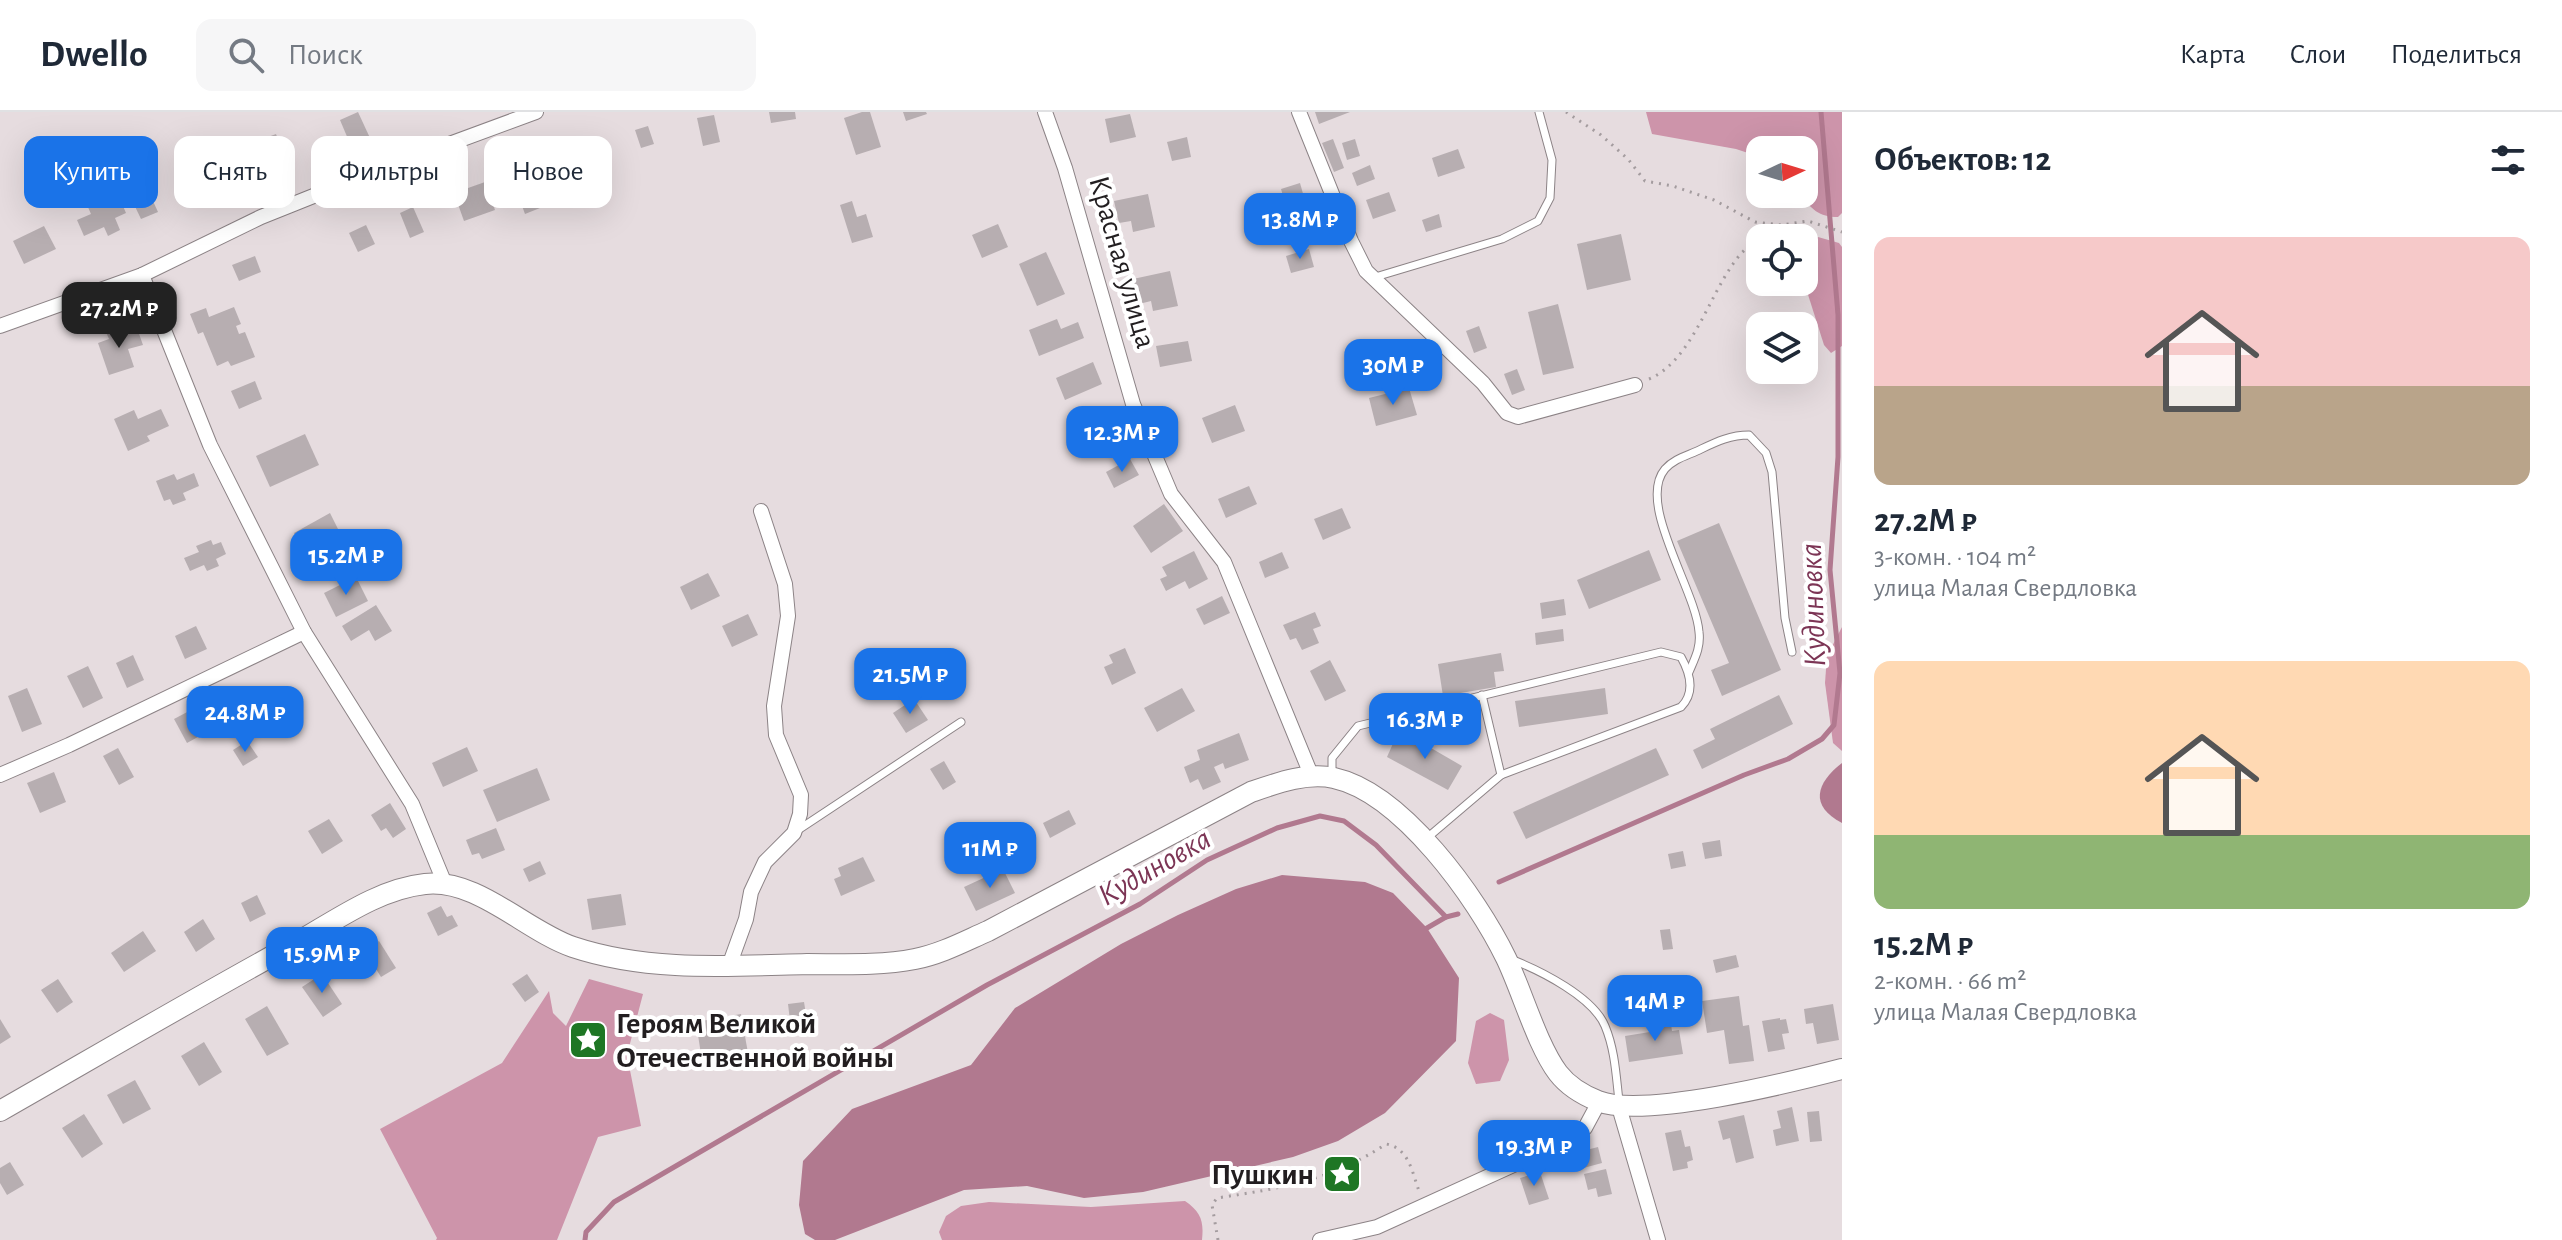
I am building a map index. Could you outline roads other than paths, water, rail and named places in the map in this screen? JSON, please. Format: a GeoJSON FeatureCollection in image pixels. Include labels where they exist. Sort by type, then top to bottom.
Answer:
{"type":"FeatureCollection","features":[{"type":"Feature","properties":{"kind":"main road"},"geometry":{"type":"LineString","coordinates":[[0,1111],[384,895],[409,887],[445,884],[466,889],[543,934],[571,946],[645,964],[729,966],[874,963],[915,959],[988,931],[1251,792],[1281,781],[1322,777],[1356,785],[1374,795],[1425,839],[1467,890],[1505,956],[1559,1074],[1577,1091],[1609,1104],[1731,1093],[1842,1069]]}},
{"type":"Feature","properties":{"kind":"street"},"geometry":{"type":"LineString","coordinates":[[0,326],[142,275],[261,217],[536,112]]}},
{"type":"Feature","properties":{"kind":"street","name":"Красная улица"},"geometry":{"type":"LineString","coordinates":[[1045,112],[1065,168],[1133,404],[1171,494],[1224,562],[1322,777]]}},
{"type":"Feature","properties":{"kind":"street"},"geometry":{"type":"LineString","coordinates":[[1299,112],[1351,241],[1372,278],[1483,383],[1507,413],[1518,417],[1635,385]]}},
{"type":"Feature","properties":{"kind":"street"},"geometry":{"type":"LineString","coordinates":[[142,275],[210,445],[304,632],[412,804],[445,884]]}},
{"type":"Feature","properties":{"kind":"street"},"geometry":{"type":"LineString","coordinates":[[729,966],[746,919],[751,892],[765,862],[794,833],[800,814],[801,795],[776,735],[774,706],[788,616],[785,584],[761,511]]}},
{"type":"Feature","properties":{"kind":"street"},"geometry":{"type":"LineString","coordinates":[[0,775],[304,632]]}},
{"type":"Feature","properties":{"kind":"street"},"geometry":{"type":"LineString","coordinates":[[1320,1240],[1377,1227],[1555,1146],[1585,1128],[1609,1104],[1658,1240]]}},
{"type":"Feature","properties":{"kind":"lane"},"geometry":{"type":"LineString","coordinates":[[1372,278],[1502,239],[1538,221],[1550,198],[1552,160],[1539,112]]}},
{"type":"Feature","properties":{"kind":"lane"},"geometry":{"type":"LineString","coordinates":[[1689,672],[1699,650],[1699,631],[1695,611],[1659,512],[1656,491],[1663,471],[1676,460],[1733,435],[1749,435],[1766,453],[1772,472],[1785,618],[1792,652]]}},
{"type":"Feature","properties":{"kind":"lane"},"geometry":{"type":"LineString","coordinates":[[1322,777],[1332,758],[1358,726],[1661,652],[1681,657],[1689,672],[1690,691],[1681,707],[1501,775],[1425,839]]}},
{"type":"Feature","properties":{"kind":"lane"},"geometry":{"type":"LineString","coordinates":[[1482,695],[1501,775]]}},
{"type":"Feature","properties":{"kind":"lane"},"geometry":{"type":"LineString","coordinates":[[794,833],[961,722]]}},
{"type":"Feature","properties":{"kind":"lane"},"geometry":{"type":"LineString","coordinates":[[1505,956],[1565,986],[1604,1023],[1615,1059],[1609,1104]]}},
{"type":"Feature","properties":{"kind":"lane"},"geometry":{"type":"LineString","coordinates":[[1365,1240],[1377,1227]]}},
{"type":"Feature","properties":{"kind":"waterway","name":"Кудиновка"},"geometry":{"type":"LineString","coordinates":[[1499,882],[1744,775],[1788,759],[1822,739],[1834,725],[1840,673],[1830,570],[1838,457],[1838,315],[1821,112]]}},
{"type":"Feature","properties":{"kind":"waterway","name":"Кудиновка"},"geometry":{"type":"LineString","coordinates":[[585,1240],[586,1232],[614,1202],[987,985],[1140,904],[1207,860],[1277,828],[1320,816],[1344,821],[1376,845],[1446,917],[1458,914]]}},
{"type":"Feature","properties":{"kind":"waterway"},"geometry":{"type":"LineString","coordinates":[[1427,928],[1446,917]]}},
{"type":"Feature","properties":{"kind":"place","name":"Героям Великой Отечественной войны"},"geometry":{"type":"Point","coordinates":[588,1040]}},
{"type":"Feature","properties":{"kind":"place","name":"Пушкин"},"geometry":{"type":"Point","coordinates":[1342,1174]}}]}
